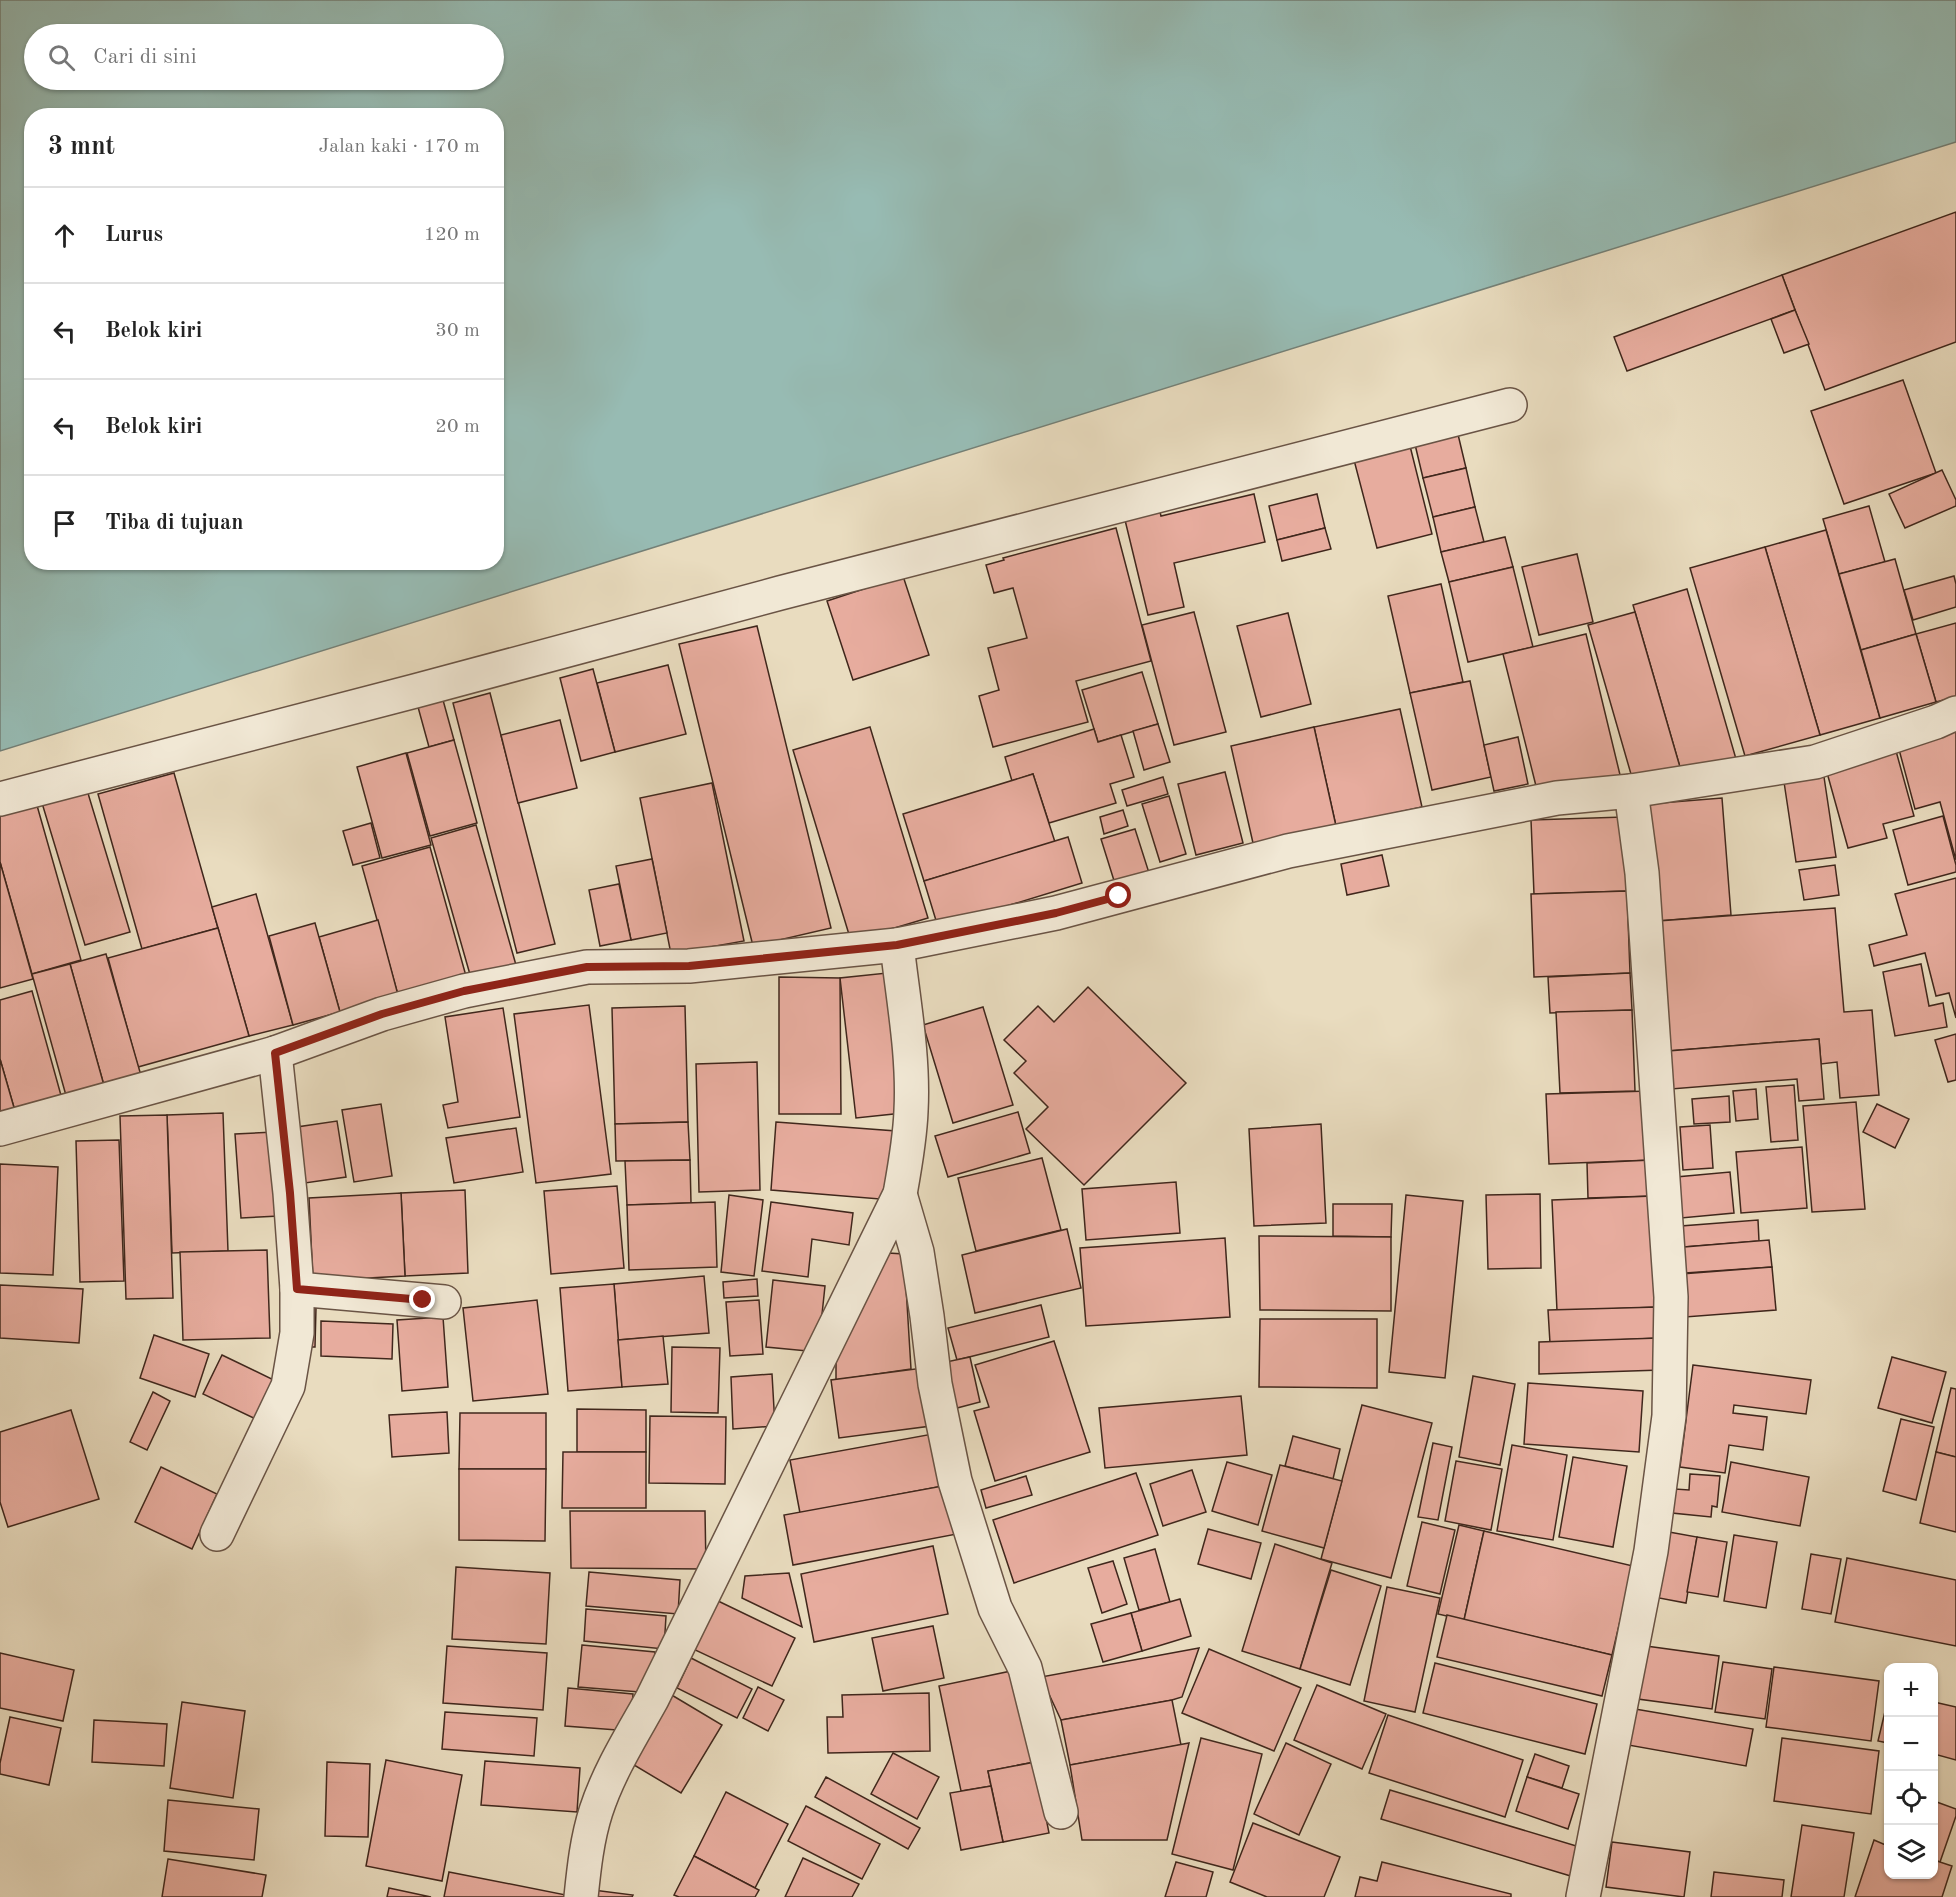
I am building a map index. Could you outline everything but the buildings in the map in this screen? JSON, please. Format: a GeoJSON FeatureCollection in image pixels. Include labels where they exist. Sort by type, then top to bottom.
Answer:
{"type":"FeatureCollection","features":[{"type":"Feature","properties":{"kind":"street"},"geometry":{"type":"LineString","coordinates":[[0,800],[780,593],[1510,405]]}},
{"type":"Feature","properties":{"kind":"street"},"geometry":{"type":"LineString","coordinates":[[0,1129],[275,1053],[382,1014],[464,991],[587,967],[689,966],[897,945],[1056,913],[1288,851],[1557,798],[1631,791],[1815,762],[1936,722],[1956,713]]}},
{"type":"Feature","properties":{"kind":"street"},"geometry":{"type":"LineString","coordinates":[[1583,1897],[1651,1551],[1669,1416],[1671,1297],[1642,873],[1631,791]]}},
{"type":"Feature","properties":{"kind":"street"},"geometry":{"type":"LineString","coordinates":[[581,1897],[585,1856],[596,1810],[616,1763],[657,1688],[900,1194],[908,1151],[912,1109],[910,1066],[897,945]]}},
{"type":"Feature","properties":{"kind":"street"},"geometry":{"type":"LineString","coordinates":[[216,1534],[288,1386],[297,1333],[297,1289],[290,1193],[275,1053]]}},
{"type":"Feature","properties":{"kind":"street"},"geometry":{"type":"LineString","coordinates":[[900,1194],[917,1252],[935,1384],[955,1481],[995,1608],[1025,1668],[1061,1812]]}},
{"type":"Feature","properties":{"kind":"street"},"geometry":{"type":"LineString","coordinates":[[297,1289],[444,1302]]}},
{"type":"Feature","properties":{"kind":"water"},"geometry":{"type":"Polygon","coordinates":[[[0,0],[1956,0],[1956,142],[0,751],[0,0]]]}},
{"type":"Feature","properties":{"kind":"route"},"geometry":{"type":"LineString","coordinates":[[423,1300],[297,1289],[290,1193],[275,1053],[382,1014],[464,991],[587,967],[689,966],[897,945],[1056,913],[1119,896]]}}]}
